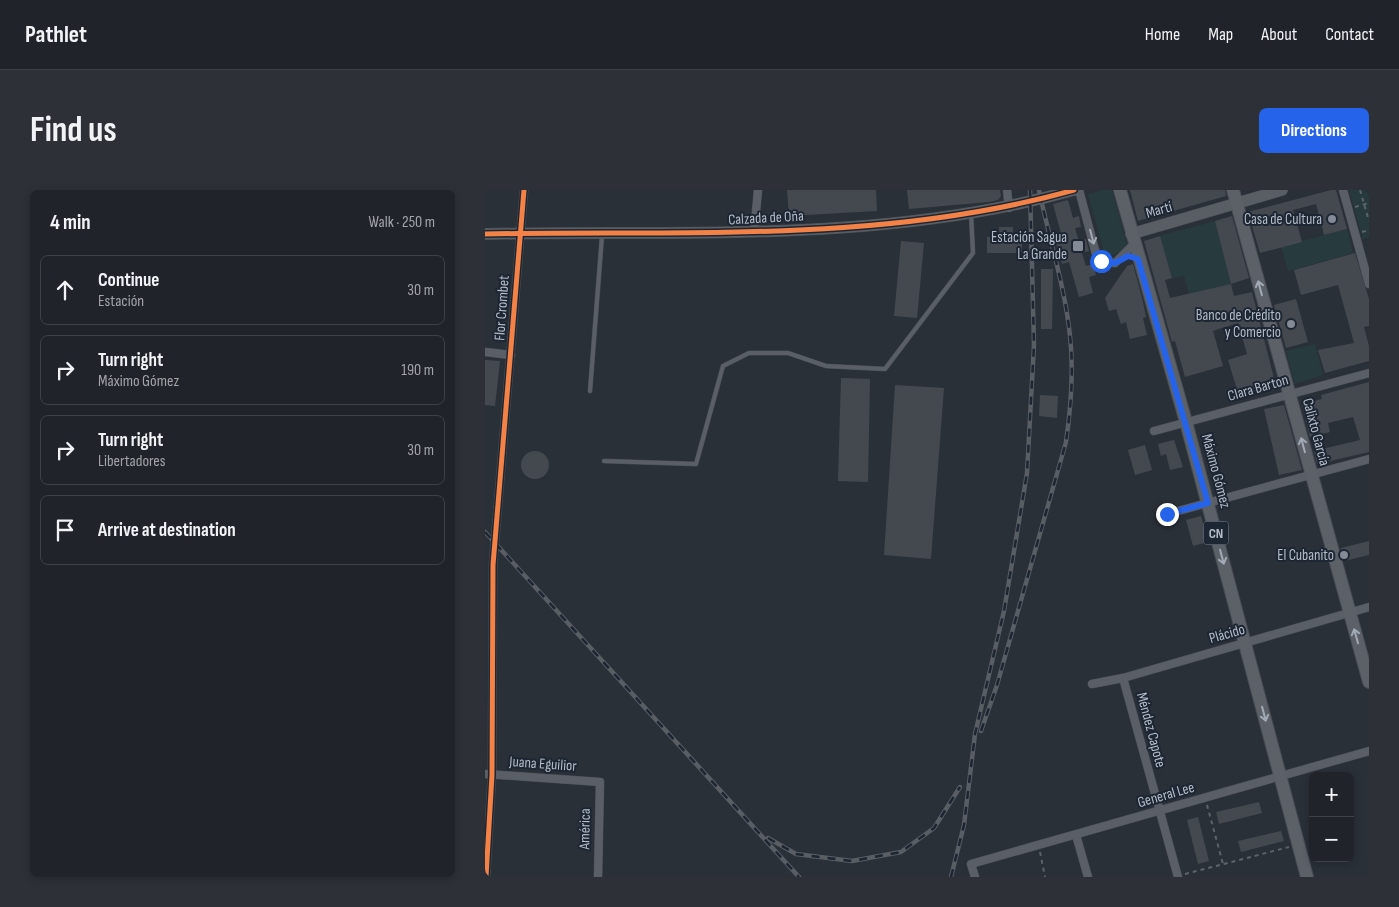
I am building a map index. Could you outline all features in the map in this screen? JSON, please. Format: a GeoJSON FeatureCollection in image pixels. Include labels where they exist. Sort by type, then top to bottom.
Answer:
{"type":"FeatureCollection","features":[{"type":"Feature","properties":{"kind":"main road","name":"Máximo Gómez"},"geometry":{"type":"LineString","coordinates":[[1120,190],[1132,239],[1186,422],[1307,877]]}},
{"type":"Feature","properties":{"kind":"main road","name":"Calixto García"},"geometry":{"type":"LineString","coordinates":[[1233,190],[1369,682]]}},
{"type":"Feature","properties":{"kind":"street","name":"Flor Crombet"},"geometry":{"type":"LineString","coordinates":[[486,877],[489,564],[511,355],[524,190]]}},
{"type":"Feature","properties":{"kind":"street"},"geometry":{"type":"LineString","coordinates":[[754,233],[758,190]]}},
{"type":"Feature","properties":{"kind":"street"},"geometry":{"type":"LineString","coordinates":[[1007,190],[1009,208]]}},
{"type":"Feature","properties":{"kind":"street","name":"Calzada de Oña"},"geometry":{"type":"LineString","coordinates":[[485,234],[754,233],[875,224],[1009,208],[1074,190]]}},
{"type":"Feature","properties":{"kind":"street"},"geometry":{"type":"LineString","coordinates":[[1079,190],[1097,254],[1101,261],[1108,264],[1115,263],[1121,258],[1132,239]]}},
{"type":"Feature","properties":{"kind":"street","name":"Martí"},"geometry":{"type":"LineString","coordinates":[[1132,239],[1146,229],[1282,190]]}},
{"type":"Feature","properties":{"kind":"street"},"geometry":{"type":"LineString","coordinates":[[1343,190],[1369,284]]}},
{"type":"Feature","properties":{"kind":"street"},"geometry":{"type":"LineString","coordinates":[[1121,258],[1132,256],[1138,259]]}},
{"type":"Feature","properties":{"kind":"street"},"geometry":{"type":"LineString","coordinates":[[485,352],[511,355]]}},
{"type":"Feature","properties":{"kind":"street","name":"Clara Barton"},"geometry":{"type":"LineString","coordinates":[[1154,431],[1369,373]]}},
{"type":"Feature","properties":{"kind":"street"},"geometry":{"type":"LineString","coordinates":[[1167,514],[1369,459]]}},
{"type":"Feature","properties":{"kind":"street","name":"Plácido"},"geometry":{"type":"LineString","coordinates":[[1092,684],[1123,678],[1369,607]]}},
{"type":"Feature","properties":{"kind":"street","name":"Méndez Capote"},"geometry":{"type":"LineString","coordinates":[[1123,678],[1178,877]]}},
{"type":"Feature","properties":{"kind":"street","name":"General Lee"},"geometry":{"type":"LineString","coordinates":[[975,877],[971,864],[1369,751]]}},
{"type":"Feature","properties":{"kind":"street","name":"Juana Eguilior"},"geometry":{"type":"LineString","coordinates":[[488,774],[600,782]]}},
{"type":"Feature","properties":{"kind":"street","name":"América"},"geometry":{"type":"LineString","coordinates":[[598,877],[600,782]]}},
{"type":"Feature","properties":{"kind":"street"},"geometry":{"type":"LineString","coordinates":[[1076,835],[1088,877]]}},
{"type":"Feature","properties":{"kind":"lane"},"geometry":{"type":"LineString","coordinates":[[604,461],[696,464],[723,366],[749,353],[789,353],[826,366],[885,369],[973,253],[971,213]]}},
{"type":"Feature","properties":{"kind":"lane"},"geometry":{"type":"LineString","coordinates":[[590,391],[602,233]]}},
{"type":"Feature","properties":{"kind":"path"},"geometry":{"type":"LineString","coordinates":[[1360,190],[1369,221]]}},
{"type":"Feature","properties":{"kind":"path"},"geometry":{"type":"LineString","coordinates":[[1348,209],[1369,203]]}},
{"type":"Feature","properties":{"kind":"path"},"geometry":{"type":"LineString","coordinates":[[1205,798],[1223,864]]}},
{"type":"Feature","properties":{"kind":"path"},"geometry":{"type":"LineString","coordinates":[[1178,877],[1299,844]]}},
{"type":"Feature","properties":{"kind":"path"},"geometry":{"type":"LineString","coordinates":[[1038,845],[1045,877]]}},
{"type":"Feature","properties":{"kind":"green space"},"geometry":{"type":"Polygon","coordinates":[[[1112,190],[1127,245],[1117,254],[1109,256],[1105,256],[1088,194],[1112,190]]]}},
{"type":"Feature","properties":{"kind":"green space"},"geometry":{"type":"Polygon","coordinates":[[[1349,190],[1369,190],[1369,237],[1363,239],[1349,190]]]}},
{"type":"Feature","properties":{"kind":"green space"},"geometry":{"type":"Polygon","coordinates":[[[1215,221],[1231,284],[1189,294],[1184,276],[1172,278],[1160,236],[1215,221]]]}},
{"type":"Feature","properties":{"kind":"green space"},"geometry":{"type":"Polygon","coordinates":[[[1347,229],[1353,253],[1288,271],[1281,247],[1347,229]]]}},
{"type":"Feature","properties":{"kind":"green space"},"geometry":{"type":"Polygon","coordinates":[[[1315,344],[1323,375],[1295,384],[1286,351],[1315,344]]]}},
{"type":"Feature","properties":{"kind":"building"},"geometry":{"type":"Polygon","coordinates":[[[787,190],[876,190],[877,211],[789,216],[787,190]]]}},
{"type":"Feature","properties":{"kind":"building"},"geometry":{"type":"Polygon","coordinates":[[[907,190],[1000,190],[1001,196],[998,200],[989,202],[909,209],[907,190]]]}},
{"type":"Feature","properties":{"kind":"building"},"geometry":{"type":"Polygon","coordinates":[[[1130,190],[1225,190],[1226,196],[1138,221],[1130,190]]]}},
{"type":"Feature","properties":{"kind":"building"},"geometry":{"type":"Polygon","coordinates":[[[1336,190],[1347,229],[1324,235],[1316,204],[1293,210],[1302,242],[1260,253],[1248,212],[1336,190]]]}},
{"type":"Feature","properties":{"kind":"building","name":"Estación Sagua La Grande"},"geometry":{"type":"Polygon","coordinates":[[[1068,200],[1073,218],[1079,216],[1081,227],[1075,228],[1079,241],[1086,239],[1089,251],[1082,253],[1086,266],[1093,264],[1096,275],[1089,277],[1093,293],[1079,297],[1069,262],[1062,264],[1055,239],[1062,237],[1053,204],[1068,200]]]}},
{"type":"Feature","properties":{"kind":"building"},"geometry":{"type":"Polygon","coordinates":[[[1232,216],[1249,278],[1231,284],[1215,221],[1232,216]]]}},
{"type":"Feature","properties":{"kind":"building"},"geometry":{"type":"Polygon","coordinates":[[[999,227],[1013,227],[1013,237],[1022,237],[1022,253],[987,253],[987,237],[1000,237],[999,227]]]}},
{"type":"Feature","properties":{"kind":"building"},"geometry":{"type":"Polygon","coordinates":[[[1160,236],[1172,278],[1165,280],[1170,298],[1231,284],[1234,296],[1252,292],[1276,386],[1239,396],[1228,360],[1247,354],[1238,323],[1213,331],[1223,366],[1185,377],[1175,341],[1172,342],[1144,241],[1160,236]]]}},
{"type":"Feature","properties":{"kind":"building"},"geometry":{"type":"Polygon","coordinates":[[[901,241],[924,243],[917,318],[894,316],[901,241]]]}},
{"type":"Feature","properties":{"kind":"building"},"geometry":{"type":"Polygon","coordinates":[[[1355,253],[1369,299],[1369,326],[1364,327],[1369,346],[1369,361],[1325,373],[1318,350],[1354,343],[1338,285],[1301,295],[1294,270],[1355,253]]]}},
{"type":"Feature","properties":{"kind":"building"},"geometry":{"type":"Polygon","coordinates":[[[1133,264],[1146,317],[1143,318],[1147,335],[1130,339],[1126,322],[1121,324],[1116,309],[1109,311],[1105,298],[1127,266],[1133,264]]]}},
{"type":"Feature","properties":{"kind":"building"},"geometry":{"type":"Polygon","coordinates":[[[1041,269],[1053,269],[1052,329],[1041,329],[1041,269]]]}},
{"type":"Feature","properties":{"kind":"building","name":"Banco de Crédito y Comercio"},"geometry":{"type":"Polygon","coordinates":[[[1296,299],[1308,342],[1286,348],[1274,305],[1296,299]]]}},
{"type":"Feature","properties":{"kind":"building"},"geometry":{"type":"Polygon","coordinates":[[[485,360],[500,361],[495,406],[485,405],[485,360]]]}},
{"type":"Feature","properties":{"kind":"building"},"geometry":{"type":"Polygon","coordinates":[[[841,378],[870,379],[868,482],[838,481],[841,378]]]}},
{"type":"Feature","properties":{"kind":"building"},"geometry":{"type":"Polygon","coordinates":[[[1369,382],[1369,452],[1317,464],[1314,451],[1360,440],[1353,417],[1328,423],[1330,432],[1310,437],[1302,404],[1322,399],[1321,395],[1369,382]]]}},
{"type":"Feature","properties":{"kind":"building"},"geometry":{"type":"Polygon","coordinates":[[[895,385],[944,388],[931,559],[884,555],[895,385]]]}},
{"type":"Feature","properties":{"kind":"building"},"geometry":{"type":"Polygon","coordinates":[[[1040,395],[1058,396],[1057,418],[1039,416],[1040,395]]]}},
{"type":"Feature","properties":{"kind":"building"},"geometry":{"type":"Polygon","coordinates":[[[1284,405],[1302,470],[1279,475],[1264,409],[1284,405]]]}},
{"type":"Feature","properties":{"kind":"building"},"geometry":{"type":"Polygon","coordinates":[[[1174,440],[1183,467],[1170,470],[1166,454],[1161,456],[1158,444],[1174,440]]]}},
{"type":"Feature","properties":{"kind":"building"},"geometry":{"type":"Polygon","coordinates":[[[1145,445],[1152,470],[1135,475],[1128,450],[1145,445]]]}},
{"type":"Feature","properties":{"kind":"building"},"geometry":{"type":"Polygon","coordinates":[[[535,451],[545,455],[549,465],[545,475],[535,479],[525,475],[521,465],[525,455],[535,451]]]}},
{"type":"Feature","properties":{"kind":"building"},"geometry":{"type":"Polygon","coordinates":[[[1201,516],[1208,542],[1193,546],[1186,520],[1201,516]]]}},
{"type":"Feature","properties":{"kind":"building"},"geometry":{"type":"Polygon","coordinates":[[[1369,541],[1369,555],[1344,561],[1341,548],[1369,541]]]}},
{"type":"Feature","properties":{"kind":"building"},"geometry":{"type":"Polygon","coordinates":[[[1259,802],[1262,813],[1219,824],[1216,812],[1259,802]]]}},
{"type":"Feature","properties":{"kind":"building"},"geometry":{"type":"Polygon","coordinates":[[[1198,817],[1209,861],[1198,864],[1187,820],[1198,817]]]}},
{"type":"Feature","properties":{"kind":"building"},"geometry":{"type":"Polygon","coordinates":[[[1281,831],[1284,841],[1241,852],[1238,841],[1281,831]]]}},
{"type":"Feature","properties":{"kind":"railway"},"geometry":{"type":"LineString","coordinates":[[951,877],[964,825],[975,734],[1004,611],[1027,473],[1034,345],[1030,190]]}},
{"type":"Feature","properties":{"kind":"railway"},"geometry":{"type":"LineString","coordinates":[[981,731],[997,685],[1066,442],[1069,416],[1072,363],[1068,318],[1039,190]]}},
{"type":"Feature","properties":{"kind":"railway"},"geometry":{"type":"LineString","coordinates":[[485,532],[799,877]]}},
{"type":"Feature","properties":{"kind":"railway"},"geometry":{"type":"LineString","coordinates":[[768,838],[796,854],[852,861],[901,852],[934,828],[960,787]]}},
{"type":"Feature","properties":{"kind":"cycle path"},"geometry":{"type":"LineString","coordinates":[[486,877],[492,775],[493,565],[524,190]]}},
{"type":"Feature","properties":{"kind":"cycle path"},"geometry":{"type":"LineString","coordinates":[[485,234],[707,233],[855,227],[929,219],[1002,207],[1074,190]]}},
{"type":"Feature","properties":{"kind":"place","name":"Casa de Cultura"},"geometry":{"type":"Point","coordinates":[1332,219]}},
{"type":"Feature","properties":{"kind":"place","name":"Estación Sagua La Grande"},"geometry":{"type":"Point","coordinates":[1078,246]}},
{"type":"Feature","properties":{"kind":"place","name":"Banco de Crédito y Comercio"},"geometry":{"type":"Point","coordinates":[1291,324]}},
{"type":"Feature","properties":{"kind":"place","name":"El Cubanito"},"geometry":{"type":"Point","coordinates":[1344,555]}},
{"type":"Feature","properties":{"kind":"route"},"geometry":{"type":"LineString","coordinates":[[1101,261],[1108,264],[1115,263],[1121,258],[1128,256],[1138,259],[1208,503],[1167,514]]}}]}
